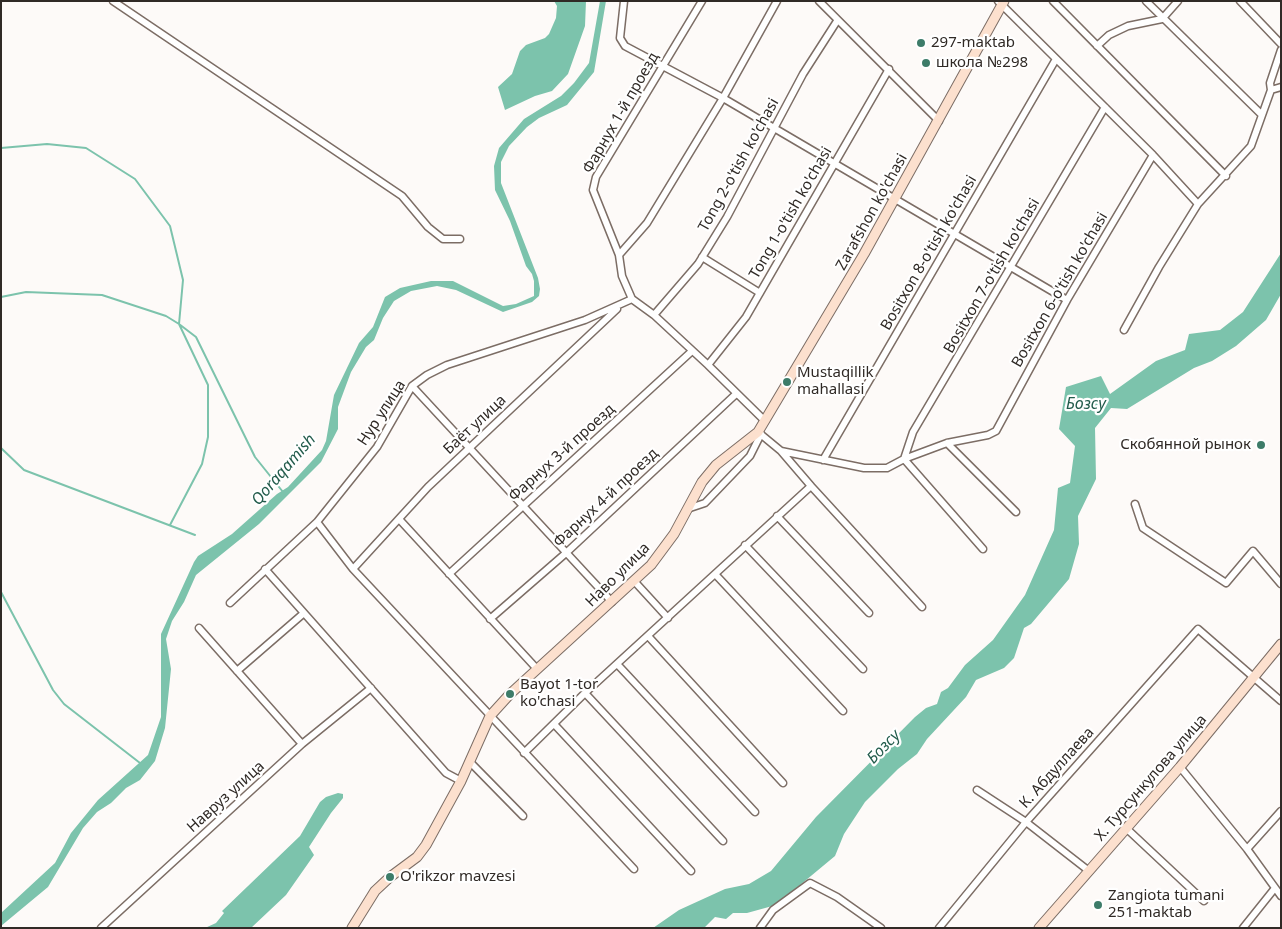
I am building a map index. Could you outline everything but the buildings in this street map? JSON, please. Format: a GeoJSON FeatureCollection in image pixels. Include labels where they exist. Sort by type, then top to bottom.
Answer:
{"type":"FeatureCollection","features":[{"type":"Feature","properties":{"kind":"street"},"geometry":{"type":"LineString","coordinates":[[113,1],[402,196],[428,227],[443,239],[460,239]]}},
{"type":"Feature","properties":{"kind":"street"},"geometry":{"type":"LineString","coordinates":[[624,1],[621,42],[723,98],[1067,300]]}},
{"type":"Feature","properties":{"kind":"street","name":"Фарнух 1-й проезд"},"geometry":{"type":"LineString","coordinates":[[632,299],[622,276],[619,255],[593,190],[663,64],[702,1]]}},
{"type":"Feature","properties":{"kind":"street"},"geometry":{"type":"LineString","coordinates":[[619,255],[647,223],[723,98],[777,1]]}},
{"type":"Feature","properties":{"kind":"street"},"geometry":{"type":"LineString","coordinates":[[819,1],[939,121]]}},
{"type":"Feature","properties":{"kind":"street"},"geometry":{"type":"LineString","coordinates":[[1053,1],[1226,176]]}},
{"type":"Feature","properties":{"kind":"street"},"geometry":{"type":"LineString","coordinates":[[1146,1],[1162,19],[1261,114]]}},
{"type":"Feature","properties":{"kind":"street"},"geometry":{"type":"LineString","coordinates":[[1097,46],[1109,35],[1128,26],[1162,19],[1178,1]]}},
{"type":"Feature","properties":{"kind":"street"},"geometry":{"type":"LineString","coordinates":[[1240,1],[1281,44]]}},
{"type":"Feature","properties":{"kind":"street"},"geometry":{"type":"LineString","coordinates":[[1001,3],[1153,155],[1198,204]]}},
{"type":"Feature","properties":{"kind":"street","name":"Zarafshon ko'chasi"},"geometry":{"type":"LineString","coordinates":[[759,434],[831,312],[939,121],[1001,3]]}},
{"type":"Feature","properties":{"kind":"street","name":"Tong 2-o'tish ko'chasi"},"geometry":{"type":"LineString","coordinates":[[654,315],[702,257],[728,217],[803,74],[837,21]]}},
{"type":"Feature","properties":{"kind":"street"},"geometry":{"type":"LineString","coordinates":[[1124,330],[1159,266],[1198,204],[1226,176],[1251,146],[1271,90],[1270,83],[1281,50]]}},
{"type":"Feature","properties":{"kind":"street","name":"Bositxon 8-o'tish ko'chasi"},"geometry":{"type":"LineString","coordinates":[[823,460],[1056,59]]}},
{"type":"Feature","properties":{"kind":"street","name":"Tong 1-o'tish ko'chasi"},"geometry":{"type":"LineString","coordinates":[[708,365],[746,317],[889,70]]}},
{"type":"Feature","properties":{"kind":"street"},"geometry":{"type":"LineString","coordinates":[[1271,90],[1281,87]]}},
{"type":"Feature","properties":{"kind":"street","name":"Bositxon 7-o'tish ko'chasi"},"geometry":{"type":"LineString","coordinates":[[904,459],[913,432],[1105,107]]}},
{"type":"Feature","properties":{"kind":"street","name":"Bositxon 6-o'tish ko'chasi"},"geometry":{"type":"LineString","coordinates":[[947,443],[988,435],[996,430],[1067,300],[1153,155]]}},
{"type":"Feature","properties":{"kind":"street"},"geometry":{"type":"LineString","coordinates":[[702,257],[760,293]]}},
{"type":"Feature","properties":{"kind":"street"},"geometry":{"type":"LineString","coordinates":[[632,299],[654,315],[765,421]]}},
{"type":"Feature","properties":{"kind":"street","name":"Нур улица"},"geometry":{"type":"LineString","coordinates":[[230,603],[317,522],[378,447],[412,386],[427,375],[448,365],[621,306],[632,299]]}},
{"type":"Feature","properties":{"kind":"street","name":"Баёт улица"},"geometry":{"type":"LineString","coordinates":[[353,569],[428,487],[621,306]]}},
{"type":"Feature","properties":{"kind":"street","name":"Фарнух 3-й проезд"},"geometry":{"type":"LineString","coordinates":[[449,574],[692,351]]}},
{"type":"Feature","properties":{"kind":"street"},"geometry":{"type":"LineString","coordinates":[[412,386],[612,602]]}},
{"type":"Feature","properties":{"kind":"street","name":"Фарнух 4-й проезд"},"geometry":{"type":"LineString","coordinates":[[490,619],[566,553],[736,394]]}},
{"type":"Feature","properties":{"kind":"street"},"geometry":{"type":"LineString","coordinates":[[690,508],[705,503],[750,456],[759,434],[781,452],[922,607]]}},
{"type":"Feature","properties":{"kind":"street","name":"Наво улица"},"geometry":{"type":"LineString","coordinates":[[352,928],[375,891],[417,857],[426,845],[461,782],[490,716],[651,565],[690,508],[702,482],[716,465],[759,434]]}},
{"type":"Feature","properties":{"kind":"street"},"geometry":{"type":"LineString","coordinates":[[781,452],[864,468],[888,468],[904,459],[947,443],[1016,512]]}},
{"type":"Feature","properties":{"kind":"street"},"geometry":{"type":"LineString","coordinates":[[904,459],[983,549]]}},
{"type":"Feature","properties":{"kind":"street"},"geometry":{"type":"LineString","coordinates":[[524,753],[745,545],[812,486]]}},
{"type":"Feature","properties":{"kind":"street"},"geometry":{"type":"LineString","coordinates":[[1135,504],[1143,528],[1226,583],[1253,551],[1281,584]]}},
{"type":"Feature","properties":{"kind":"street"},"geometry":{"type":"LineString","coordinates":[[777,516],[869,613]]}},
{"type":"Feature","properties":{"kind":"street"},"geometry":{"type":"LineString","coordinates":[[400,519],[537,670]]}},
{"type":"Feature","properties":{"kind":"street"},"geometry":{"type":"LineString","coordinates":[[317,522],[353,569],[634,869]]}},
{"type":"Feature","properties":{"kind":"street"},"geometry":{"type":"LineString","coordinates":[[745,545],[863,670]]}},
{"type":"Feature","properties":{"kind":"street"},"geometry":{"type":"LineString","coordinates":[[265,569],[446,773],[461,782]]}},
{"type":"Feature","properties":{"kind":"street"},"geometry":{"type":"LineString","coordinates":[[715,574],[843,711]]}},
{"type":"Feature","properties":{"kind":"street"},"geometry":{"type":"LineString","coordinates":[[634,582],[668,618]]}},
{"type":"Feature","properties":{"kind":"street"},"geometry":{"type":"LineString","coordinates":[[237,671],[304,613]]}},
{"type":"Feature","properties":{"kind":"street"},"geometry":{"type":"LineString","coordinates":[[199,628],[302,744]]}},
{"type":"Feature","properties":{"kind":"street","name":"К. Абдуллаева"},"geometry":{"type":"LineString","coordinates":[[939,928],[1026,822],[1198,629],[1253,676]]}},
{"type":"Feature","properties":{"kind":"street"},"geometry":{"type":"LineString","coordinates":[[648,636],[783,783]]}},
{"type":"Feature","properties":{"kind":"street","name":"Х. Турсункулова улица"},"geometry":{"type":"LineString","coordinates":[[1039,928],[1180,767],[1281,644]]}},
{"type":"Feature","properties":{"kind":"street"},"geometry":{"type":"LineString","coordinates":[[618,665],[756,812]]}},
{"type":"Feature","properties":{"kind":"street"},"geometry":{"type":"LineString","coordinates":[[1253,676],[1281,701]]}},
{"type":"Feature","properties":{"kind":"street","name":"Навруз улица"},"geometry":{"type":"LineString","coordinates":[[102,928],[302,744],[370,688]]}},
{"type":"Feature","properties":{"kind":"street"},"geometry":{"type":"LineString","coordinates":[[586,693],[723,841]]}},
{"type":"Feature","properties":{"kind":"street"},"geometry":{"type":"LineString","coordinates":[[554,724],[691,871]]}},
{"type":"Feature","properties":{"kind":"street"},"geometry":{"type":"LineString","coordinates":[[470,762],[523,816]]}},
{"type":"Feature","properties":{"kind":"street"},"geometry":{"type":"LineString","coordinates":[[1180,767],[1247,848],[1281,896]]}},
{"type":"Feature","properties":{"kind":"street"},"geometry":{"type":"LineString","coordinates":[[977,790],[1026,822],[1089,871]]}},
{"type":"Feature","properties":{"kind":"street"},"geometry":{"type":"LineString","coordinates":[[1247,848],[1281,811]]}},
{"type":"Feature","properties":{"kind":"street"},"geometry":{"type":"LineString","coordinates":[[1126,828],[1204,901]]}},
{"type":"Feature","properties":{"kind":"street"},"geometry":{"type":"LineString","coordinates":[[760,928],[774,910],[810,883],[837,897],[881,928]]}},
{"type":"Feature","properties":{"kind":"street"},"geometry":{"type":"LineString","coordinates":[[1244,928],[1275,888]]}},
{"type":"Feature","properties":{"kind":"water"},"geometry":{"type":"Polygon","coordinates":[[[554,1],[586,1],[585,26],[568,74],[552,91],[535,96],[505,110],[498,87],[512,74],[520,51],[526,45],[545,38],[549,34],[556,18],[557,6],[554,1]]]}},
{"type":"Feature","properties":{"kind":"water"},"geometry":{"type":"Polygon","coordinates":[[[600,1],[606,1],[594,72],[567,105],[539,118],[527,127],[509,146],[501,162],[501,183],[538,278],[539,296],[532,302],[503,312],[456,290],[437,286],[411,291],[394,301],[383,318],[374,340],[366,347],[351,372],[338,407],[338,429],[321,462],[259,524],[196,575],[184,602],[172,621],[166,639],[171,669],[165,728],[155,761],[140,780],[126,788],[111,803],[97,812],[83,828],[48,887],[1,926],[1,913],[55,863],[71,833],[98,800],[148,755],[161,717],[161,634],[194,562],[198,556],[232,534],[277,494],[288,487],[322,450],[326,441],[334,395],[359,343],[373,327],[385,297],[400,288],[431,281],[453,281],[503,306],[516,304],[534,296],[532,274],[526,266],[510,221],[495,190],[494,166],[499,148],[524,119],[561,96],[574,83],[589,63],[600,1]]]}},
{"type":"Feature","properties":{"kind":"water","name":"Бозсу"},"geometry":{"type":"Polygon","coordinates":[[[1281,253],[1281,294],[1266,320],[1236,346],[1212,361],[1194,368],[1127,409],[1111,408],[1095,428],[1096,479],[1078,516],[1079,544],[1069,579],[1031,624],[1024,628],[1014,658],[1004,668],[976,680],[966,697],[927,739],[917,754],[898,769],[865,802],[844,834],[835,856],[776,905],[747,913],[733,913],[726,919],[715,917],[704,928],[653,928],[679,910],[725,889],[749,884],[771,871],[816,817],[915,717],[926,708],[937,704],[941,692],[948,688],[965,665],[993,640],[1025,595],[1054,530],[1058,488],[1070,483],[1075,446],[1059,429],[1066,387],[1101,376],[1110,394],[1156,361],[1185,350],[1189,334],[1220,330],[1243,312],[1281,253]]]}},
{"type":"Feature","properties":{"kind":"water"},"geometry":{"type":"Polygon","coordinates":[[[338,793],[343,794],[343,798],[309,847],[314,855],[286,895],[251,928],[205,928],[216,923],[224,913],[222,911],[300,836],[320,802],[326,797],[338,793]]]}},
{"type":"Feature","properties":{"kind":"waterway"},"geometry":{"type":"LineString","coordinates":[[1,148],[47,144],[86,148],[135,179],[170,226],[183,280],[179,324],[208,385],[208,437],[202,464],[170,525]]}},
{"type":"Feature","properties":{"kind":"waterway","name":"Qoraqamish"},"geometry":{"type":"LineString","coordinates":[[1,297],[26,292],[102,295],[166,316],[179,324],[196,337],[255,457],[283,492]]}},
{"type":"Feature","properties":{"kind":"waterway"},"geometry":{"type":"LineString","coordinates":[[1,448],[24,470],[195,535]]}},
{"type":"Feature","properties":{"kind":"waterway"},"geometry":{"type":"LineString","coordinates":[[1,592],[53,690],[64,704],[140,763]]}},
{"type":"Feature","properties":{"kind":"place","name":"297-maktab"},"geometry":{"type":"Point","coordinates":[921,43]}},
{"type":"Feature","properties":{"kind":"place","name":"школа №298"},"geometry":{"type":"Point","coordinates":[926,63]}},
{"type":"Feature","properties":{"kind":"place","name":"Mustaqillik mahallasi"},"geometry":{"type":"Point","coordinates":[787,382]}},
{"type":"Feature","properties":{"kind":"place","name":"Скобянной рынок"},"geometry":{"type":"Point","coordinates":[1261,445]}},
{"type":"Feature","properties":{"kind":"place","name":"Bayot 1-tor ko'chasi"},"geometry":{"type":"Point","coordinates":[510,694]}},
{"type":"Feature","properties":{"kind":"place","name":"O'rikzor mavzesi"},"geometry":{"type":"Point","coordinates":[390,877]}},
{"type":"Feature","properties":{"kind":"place","name":"Zangiota tumani 251-maktab"},"geometry":{"type":"Point","coordinates":[1098,905]}}]}
